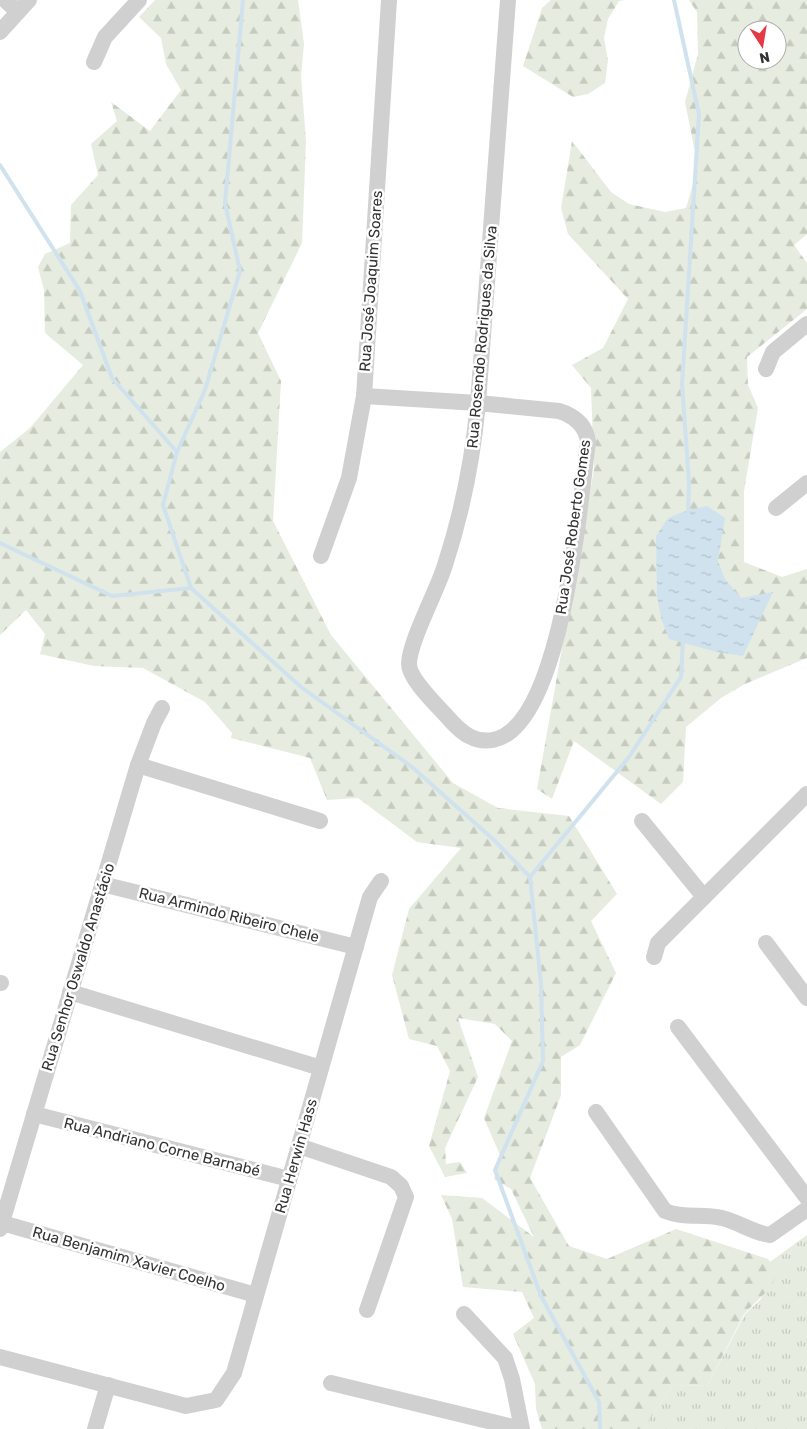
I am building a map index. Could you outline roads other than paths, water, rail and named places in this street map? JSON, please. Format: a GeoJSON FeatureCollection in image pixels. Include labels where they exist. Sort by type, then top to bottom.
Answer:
{"type":"FeatureCollection","features":[{"type":"Feature","properties":{"kind":"street"},"geometry":{"type":"LineString","coordinates":[[0,32],[24,6],[5,0]]}},
{"type":"Feature","properties":{"kind":"street"},"geometry":{"type":"LineString","coordinates":[[94,62],[106,37],[139,0]]}},
{"type":"Feature","properties":{"kind":"street","name":"Rua José Joaquim Soares"},"geometry":{"type":"LineString","coordinates":[[321,556],[349,478],[364,396],[388,0]]}},
{"type":"Feature","properties":{"kind":"street","name":"Rua Rosendo Rodrigues da Silva"},"geometry":{"type":"LineString","coordinates":[[506,736],[484,740],[472,738],[460,731],[415,680],[409,664],[413,645],[445,565],[463,497],[476,429],[508,0]]}},
{"type":"Feature","properties":{"kind":"street"},"geometry":{"type":"LineString","coordinates":[[766,369],[773,352],[807,324]]}},
{"type":"Feature","properties":{"kind":"street"},"geometry":{"type":"LineString","coordinates":[[364,396],[478,402]]}},
{"type":"Feature","properties":{"kind":"street","name":"Rua José Roberto Gomes"},"geometry":{"type":"LineString","coordinates":[[478,402],[559,411],[572,416],[581,423],[588,442],[566,596],[558,630],[530,707],[516,729],[506,736]]}},
{"type":"Feature","properties":{"kind":"street"},"geometry":{"type":"LineString","coordinates":[[776,508],[807,483]]}},
{"type":"Feature","properties":{"kind":"street","name":"Rua Senhor Oswaldo Anastácio"},"geometry":{"type":"LineString","coordinates":[[1,1226],[138,765],[154,723],[162,708]]}},
{"type":"Feature","properties":{"kind":"street"},"geometry":{"type":"LineString","coordinates":[[138,765],[320,821]]}},
{"type":"Feature","properties":{"kind":"street"},"geometry":{"type":"LineString","coordinates":[[654,957],[658,943],[807,794]]}},
{"type":"Feature","properties":{"kind":"street"},"geometry":{"type":"LineString","coordinates":[[642,821],[704,897]]}},
{"type":"Feature","properties":{"kind":"street","name":"Rua Herwin Hass"},"geometry":{"type":"LineString","coordinates":[[108,1385],[186,1406],[216,1400],[234,1373],[370,897],[381,881]]}},
{"type":"Feature","properties":{"kind":"street","name":"Rua Armindo Ribeiro Chele"},"geometry":{"type":"LineString","coordinates":[[102,884],[356,946]]}},
{"type":"Feature","properties":{"kind":"street"},"geometry":{"type":"LineString","coordinates":[[766,943],[807,998]]}},
{"type":"Feature","properties":{"kind":"street"},"geometry":{"type":"LineString","coordinates":[[70,992],[321,1068]]}},
{"type":"Feature","properties":{"kind":"street"},"geometry":{"type":"LineString","coordinates":[[678,1026],[807,1198]]}},
{"type":"Feature","properties":{"kind":"street"},"geometry":{"type":"LineString","coordinates":[[596,1112],[665,1211],[678,1216],[722,1218],[759,1234],[770,1235],[807,1209]]}},
{"type":"Feature","properties":{"kind":"street","name":"Rua Andriano Corne Barnabé"},"geometry":{"type":"LineString","coordinates":[[34,1114],[289,1179]]}},
{"type":"Feature","properties":{"kind":"street"},"geometry":{"type":"LineString","coordinates":[[299,1146],[391,1177],[401,1186],[406,1197],[367,1310]]}},
{"type":"Feature","properties":{"kind":"street","name":"Rua Benjamim Xavier Coelho"},"geometry":{"type":"LineString","coordinates":[[1,1226],[256,1295]]}},
{"type":"Feature","properties":{"kind":"street"},"geometry":{"type":"LineString","coordinates":[[331,1383],[522,1429],[512,1379],[504,1358],[464,1314]]}},
{"type":"Feature","properties":{"kind":"street"},"geometry":{"type":"LineString","coordinates":[[0,1357],[108,1385],[95,1429]]}},
{"type":"Feature","properties":{"kind":"water"},"geometry":{"type":"Polygon","coordinates":[[[707,506],[725,518],[718,561],[725,579],[741,598],[773,592],[743,656],[717,652],[669,639],[661,618],[657,596],[656,536],[668,518],[685,511],[707,506]]]}},
{"type":"Feature","properties":{"kind":"waterway"},"geometry":{"type":"LineString","coordinates":[[243,0],[225,203],[240,271],[205,390],[177,452],[163,505],[191,588],[301,687],[412,767],[494,840],[530,877]]}},
{"type":"Feature","properties":{"kind":"waterway"},"geometry":{"type":"LineString","coordinates":[[674,0],[699,114],[682,384],[689,482],[688,514]]}},
{"type":"Feature","properties":{"kind":"waterway"},"geometry":{"type":"LineString","coordinates":[[0,165],[80,291],[112,378],[177,452]]}},
{"type":"Feature","properties":{"kind":"waterway"},"geometry":{"type":"LineString","coordinates":[[0,543],[112,596],[191,588]]}},
{"type":"Feature","properties":{"kind":"waterway"},"geometry":{"type":"LineString","coordinates":[[600,1429],[599,1402],[541,1296],[495,1170],[543,1061],[541,984],[530,877],[629,757],[681,677],[683,638]]}}]}
